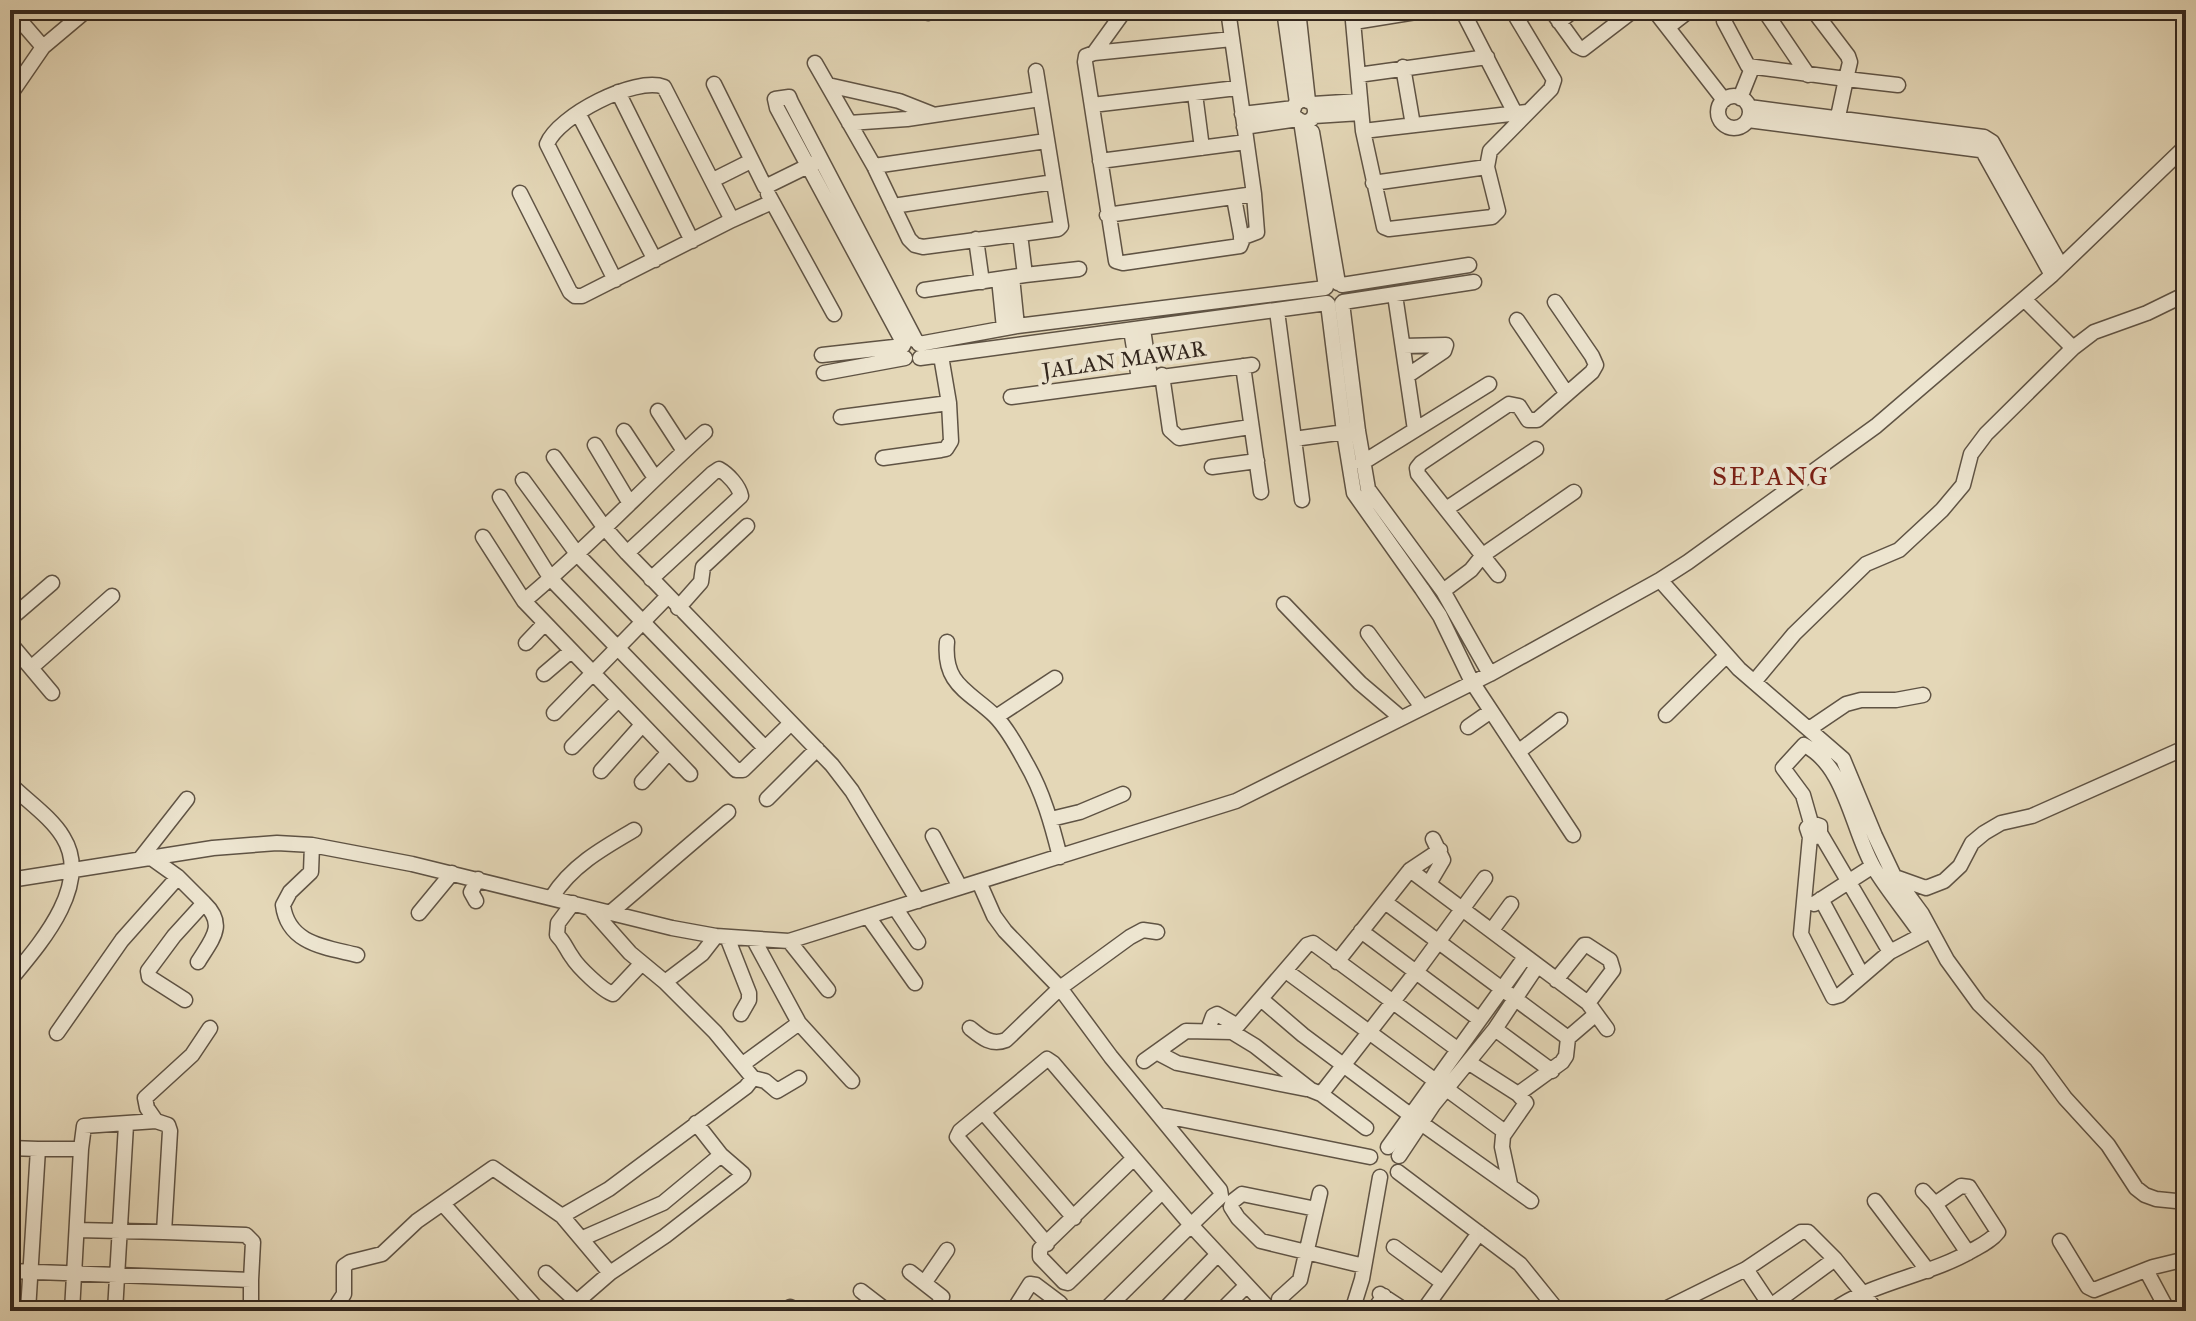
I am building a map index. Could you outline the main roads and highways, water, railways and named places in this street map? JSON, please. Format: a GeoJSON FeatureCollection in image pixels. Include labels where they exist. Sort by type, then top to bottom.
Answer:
{"type":"FeatureCollection","features":[{"type":"Feature","properties":{"kind":"district","name":"SEPANG"},"geometry":{"type":"Point","coordinates":[1771,476]}}]}
